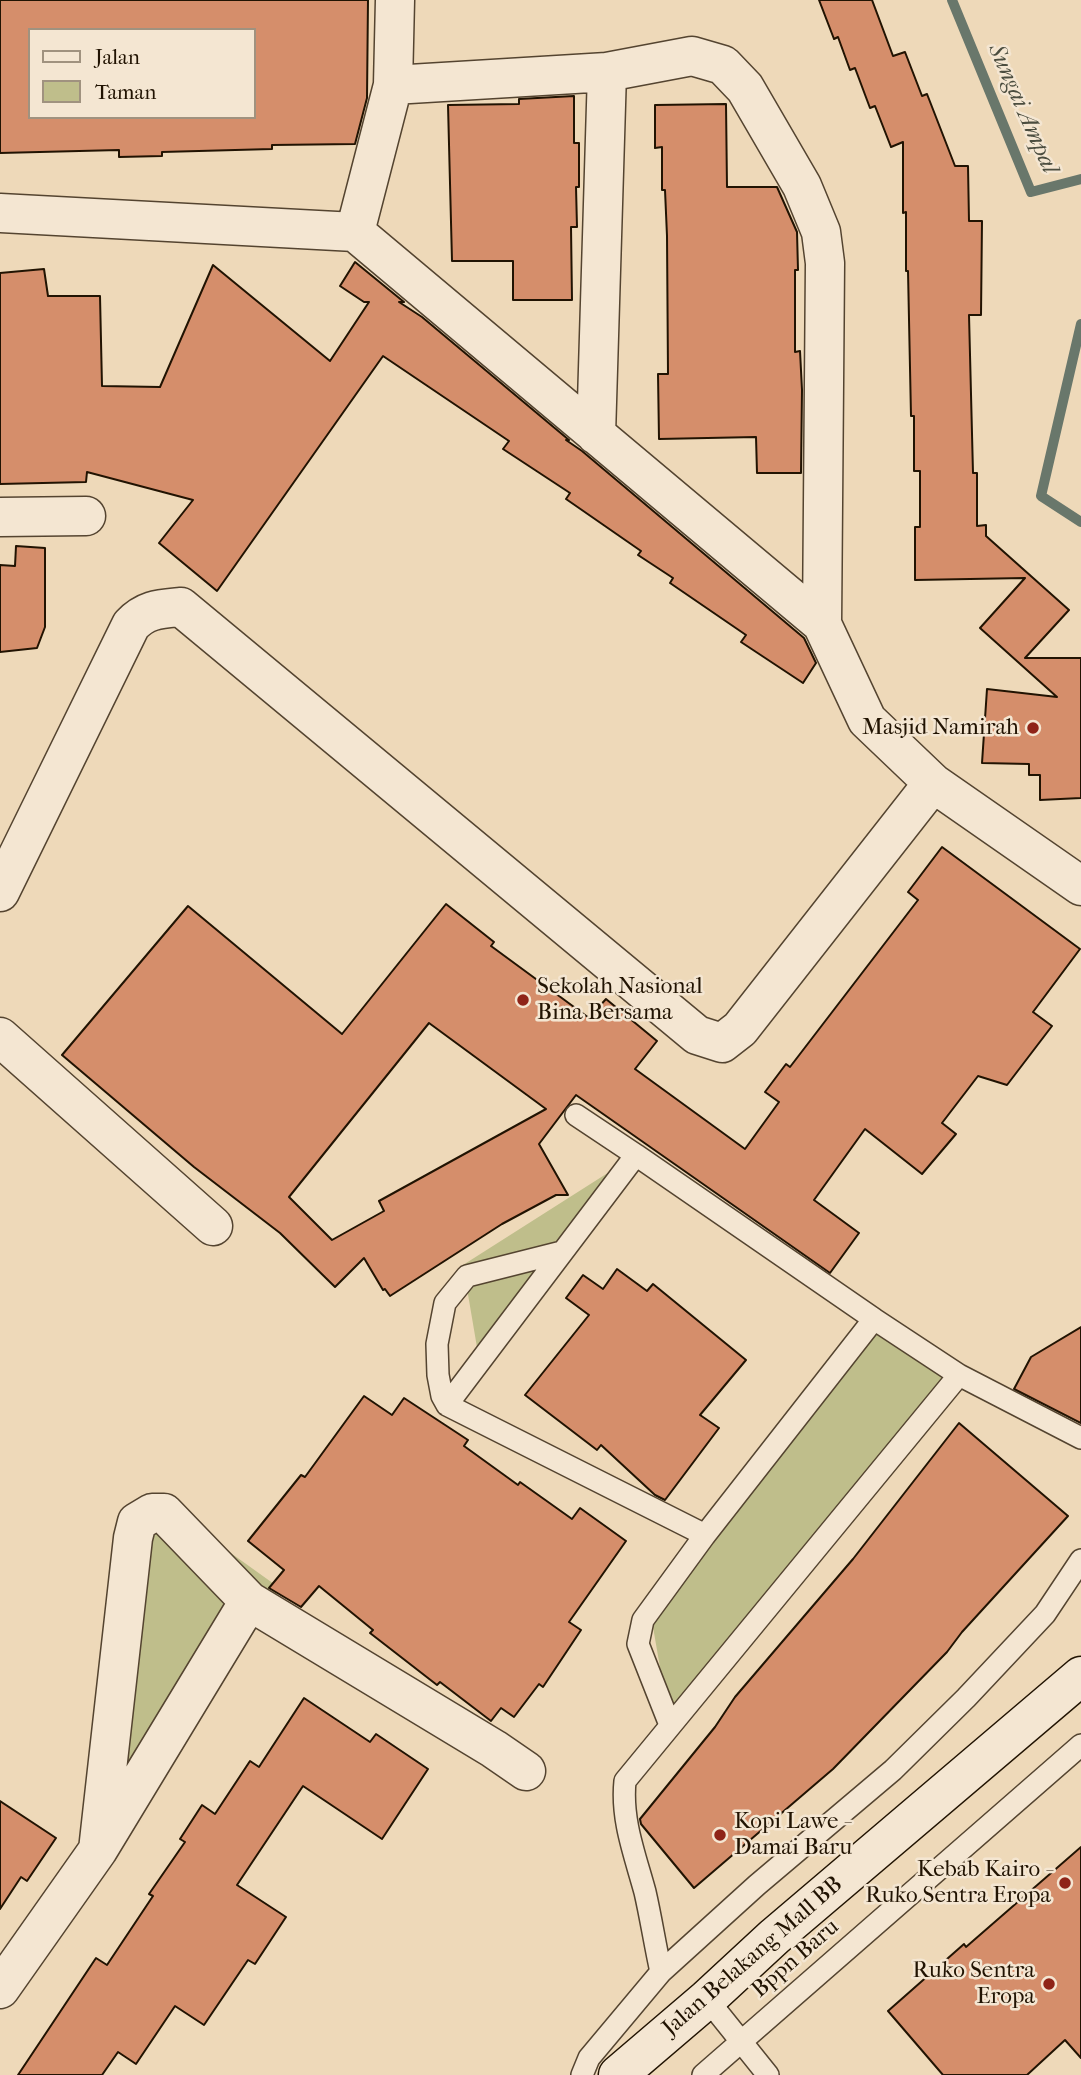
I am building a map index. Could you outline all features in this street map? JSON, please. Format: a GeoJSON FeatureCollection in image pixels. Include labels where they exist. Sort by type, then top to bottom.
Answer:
{"type":"FeatureCollection","features":[{"type":"Feature","properties":{"kind":"street"},"geometry":{"type":"LineString","coordinates":[[355,232],[393,85],[395,0]]}},
{"type":"Feature","properties":{"kind":"street"},"geometry":{"type":"LineString","coordinates":[[393,85],[607,72],[692,55],[723,65],[745,88],[802,186],[821,232],[825,263],[822,624]]}},
{"type":"Feature","properties":{"kind":"street"},"geometry":{"type":"LineString","coordinates":[[596,435],[607,72]]}},
{"type":"Feature","properties":{"kind":"street"},"geometry":{"type":"LineString","coordinates":[[0,213],[355,232],[822,624],[867,720],[933,783],[1081,886]]}},
{"type":"Feature","properties":{"kind":"street"},"geometry":{"type":"LineString","coordinates":[[0,517],[86,516]]}},
{"type":"Feature","properties":{"kind":"street"},"geometry":{"type":"LineString","coordinates":[[0,892],[131,625],[142,614],[155,609],[181,607],[697,1035],[722,1043],[740,1029],[933,783]]}},
{"type":"Feature","properties":{"kind":"street"},"geometry":{"type":"LineString","coordinates":[[0,1037],[213,1226]]}},
{"type":"Feature","properties":{"kind":"street"},"geometry":{"type":"LineString","coordinates":[[97,1850],[137,1522],[152,1513],[164,1513],[249,1601],[526,1771]]}},
{"type":"Feature","properties":{"kind":"street"},"geometry":{"type":"LineString","coordinates":[[0,1989],[97,1850],[249,1601]]}},
{"type":"Feature","properties":{"kind":"street","name":"Jalan Belakang Mall BB"},"geometry":{"type":"LineString","coordinates":[[618,2075],[774,1937],[1081,1676]]}},
{"type":"Feature","properties":{"kind":"lane"},"geometry":{"type":"LineString","coordinates":[[576,1115],[959,1375],[1081,1438]]}},
{"type":"Feature","properties":{"kind":"lane"},"geometry":{"type":"LineString","coordinates":[[447,1405],[636,1154]]}},
{"type":"Feature","properties":{"kind":"lane"},"geometry":{"type":"LineString","coordinates":[[562,1252],[467,1276],[445,1303],[437,1344],[442,1396],[447,1405],[705,1535]]}},
{"type":"Feature","properties":{"kind":"lane"},"geometry":{"type":"LineString","coordinates":[[670,1725],[638,1644],[643,1620],[705,1535],[874,1319]]}},
{"type":"Feature","properties":{"kind":"lane"},"geometry":{"type":"LineString","coordinates":[[661,1972],[645,1893],[625,1820],[625,1781],[959,1375]]}},
{"type":"Feature","properties":{"kind":"lane"},"geometry":{"type":"LineString","coordinates":[[583,2075],[589,2058],[661,1972],[757,1885],[893,1770],[1045,1614],[1081,1560]]}},
{"type":"Feature","properties":{"kind":"lane","name":"Bppn Baru"},"geometry":{"type":"LineString","coordinates":[[703,2075],[1081,1745]]}},
{"type":"Feature","properties":{"kind":"lane"},"geometry":{"type":"LineString","coordinates":[[707,1999],[768,2075]]}},
{"type":"Feature","properties":{"kind":"green space"},"geometry":{"type":"Polygon","coordinates":[[[636,1155],[480,1365],[463,1265],[636,1155]]]}},
{"type":"Feature","properties":{"kind":"green space"},"geometry":{"type":"Polygon","coordinates":[[[874,1319],[959,1375],[670,1725],[649,1604],[874,1319]]]}},
{"type":"Feature","properties":{"kind":"green space"},"geometry":{"type":"Polygon","coordinates":[[[154,1498],[281,1589],[98,1850],[154,1498]]]}},
{"type":"Feature","properties":{"kind":"building"},"geometry":{"type":"Polygon","coordinates":[[[0,0],[368,0],[367,98],[355,144],[272,145],[272,149],[162,152],[162,156],[119,157],[119,150],[0,153],[0,0]]]}},
{"type":"Feature","properties":{"kind":"building"},"geometry":{"type":"Polygon","coordinates":[[[819,0],[872,0],[893,56],[905,52],[922,96],[927,94],[955,166],[968,166],[969,221],[982,221],[981,315],[969,315],[977,526],[986,525],[986,536],[1069,610],[1025,658],[1081,658],[1081,798],[1040,800],[1040,775],[1029,775],[1029,764],[982,763],[987,689],[1057,697],[980,628],[1025,578],[915,580],[915,527],[920,527],[920,471],[914,471],[914,416],[911,416],[903,142],[891,147],[875,106],[870,108],[855,68],[850,70],[838,37],[834,39],[819,0]]]}},
{"type":"Feature","properties":{"kind":"building"},"geometry":{"type":"Polygon","coordinates":[[[574,96],[574,143],[579,143],[579,187],[576,187],[577,227],[571,227],[572,300],[513,300],[513,261],[452,261],[448,105],[519,104],[519,99],[574,96]]]}},
{"type":"Feature","properties":{"kind":"building"},"geometry":{"type":"Polygon","coordinates":[[[726,104],[727,187],[777,187],[797,232],[795,352],[800,351],[802,390],[801,473],[757,473],[756,437],[659,439],[658,374],[668,374],[667,236],[665,190],[662,190],[662,147],[655,148],[655,105],[726,104]]]}},
{"type":"Feature","properties":{"kind":"building"},"geometry":{"type":"Polygon","coordinates":[[[355,262],[404,302],[399,302],[422,317],[804,638],[816,663],[803,683],[741,642],[746,635],[670,583],[673,578],[638,555],[641,551],[566,499],[570,493],[503,449],[509,441],[383,356],[217,591],[159,543],[193,500],[87,472],[86,482],[0,484],[0,273],[44,269],[48,296],[100,296],[102,386],[160,387],[213,265],[330,361],[369,302],[364,302],[340,286],[355,262]]]}},
{"type":"Feature","properties":{"kind":"building"},"geometry":{"type":"Polygon","coordinates":[[[16,546],[45,548],[45,627],[37,648],[0,652],[0,565],[15,566],[16,546]]]}},
{"type":"Feature","properties":{"kind":"building"},"geometry":{"type":"Polygon","coordinates":[[[942,847],[1080,949],[1033,1012],[1052,1026],[1007,1085],[978,1076],[942,1123],[956,1134],[922,1174],[865,1129],[814,1200],[859,1233],[830,1273],[576,1095],[539,1144],[568,1195],[556,1195],[502,1224],[390,1296],[383,1290],[364,1258],[335,1287],[280,1233],[194,1167],[62,1055],[188,906],[342,1034],[446,904],[494,942],[491,946],[589,1018],[606,999],[657,1041],[635,1069],[745,1149],[779,1102],[765,1092],[786,1064],[790,1067],[918,900],[908,892],[942,847]],[[429,1023],[289,1197],[332,1240],[384,1211],[379,1201],[546,1109],[429,1023]]]}},
{"type":"Feature","properties":{"kind":"building"},"geometry":{"type":"Polygon","coordinates":[[[617,1269],[647,1291],[653,1284],[746,1360],[700,1415],[719,1428],[665,1500],[655,1495],[601,1445],[597,1450],[525,1395],[589,1315],[566,1298],[583,1275],[603,1289],[617,1269]]]}},
{"type":"Feature","properties":{"kind":"building"},"geometry":{"type":"Polygon","coordinates":[[[1081,1327],[1081,1423],[1014,1389],[1031,1357],[1081,1327]]]}},
{"type":"Feature","properties":{"kind":"building"},"geometry":{"type":"Polygon","coordinates":[[[364,1396],[392,1415],[404,1398],[468,1440],[464,1446],[518,1485],[520,1482],[572,1519],[580,1508],[626,1541],[569,1622],[581,1630],[543,1687],[539,1684],[514,1717],[501,1708],[491,1721],[440,1682],[437,1685],[370,1633],[373,1630],[319,1586],[301,1607],[269,1588],[284,1570],[248,1541],[301,1475],[305,1477],[364,1396]]]}},
{"type":"Feature","properties":{"kind":"building"},"geometry":{"type":"Polygon","coordinates":[[[959,1423],[1068,1516],[947,1652],[833,1769],[694,1888],[641,1824],[640,1819],[715,1727],[735,1697],[853,1559],[959,1423]]]}},
{"type":"Feature","properties":{"kind":"building"},"geometry":{"type":"Polygon","coordinates":[[[304,1698],[370,1742],[376,1734],[428,1769],[382,1839],[303,1786],[237,1885],[286,1917],[255,1964],[248,1960],[204,2025],[175,2006],[136,2064],[118,2052],[102,2075],[18,2075],[96,1958],[107,1965],[153,1896],[149,1894],[185,1842],[180,1839],[202,1805],[215,1814],[250,1761],[259,1767],[304,1698]]]}},
{"type":"Feature","properties":{"kind":"building"},"geometry":{"type":"Polygon","coordinates":[[[0,1801],[56,1838],[27,1881],[21,1877],[0,1909],[0,1801]]]}},
{"type":"Feature","properties":{"kind":"building"},"geometry":{"type":"Polygon","coordinates":[[[1081,1847],[1081,2058],[1065,2040],[1027,2075],[943,2075],[888,2011],[1081,1847]]]}},
{"type":"Feature","properties":{"kind":"waterway","name":"Sungai Ampal"},"geometry":{"type":"LineString","coordinates":[[952,0],[1031,192],[1081,179]]}},
{"type":"Feature","properties":{"kind":"waterway","name":"Sungai Ampal"},"geometry":{"type":"LineString","coordinates":[[1081,324],[1041,496],[1081,522]]}},
{"type":"Feature","properties":{"kind":"place","name":"Masjid Namirah"},"geometry":{"type":"Point","coordinates":[1033,728]}},
{"type":"Feature","properties":{"kind":"place","name":"Sekolah Nasional Bina Bersama"},"geometry":{"type":"Point","coordinates":[523,1000]}},
{"type":"Feature","properties":{"kind":"place","name":"Kopi Lawe - Damai Baru"},"geometry":{"type":"Point","coordinates":[720,1835]}},
{"type":"Feature","properties":{"kind":"place","name":"Kebab Kairo - Ruko Sentra Eropa"},"geometry":{"type":"Point","coordinates":[1065,1883]}},
{"type":"Feature","properties":{"kind":"place","name":"Ruko Sentra Eropa"},"geometry":{"type":"Point","coordinates":[1049,1984]}}]}
